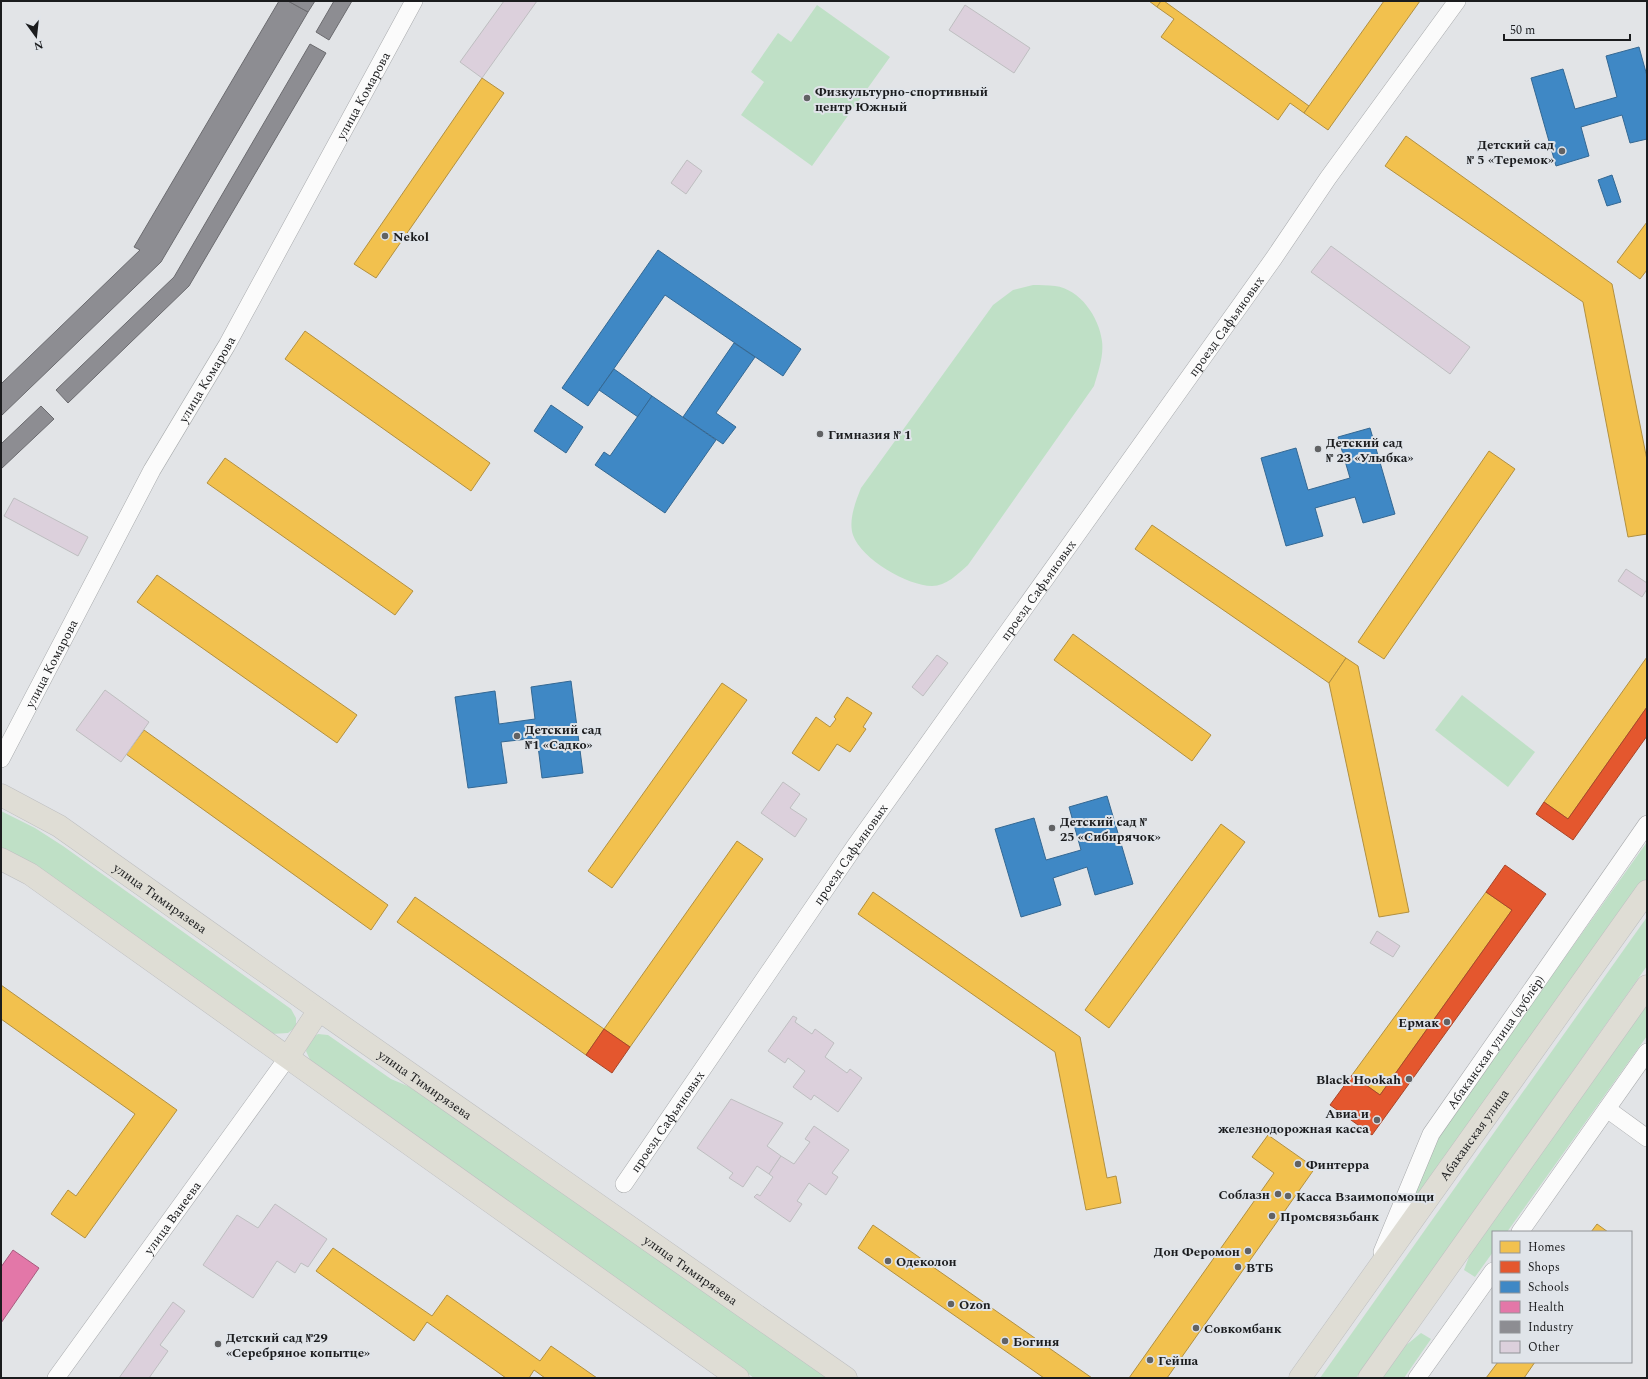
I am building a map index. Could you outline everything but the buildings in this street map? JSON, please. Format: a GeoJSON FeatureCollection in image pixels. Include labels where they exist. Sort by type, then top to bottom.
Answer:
{"type":"FeatureCollection","features":[{"type":"Feature","properties":{"kind":"main road","name":"улица Тимирязева"},"geometry":{"type":"LineString","coordinates":[[1,795],[59,826],[318,1010],[846,1378]]}},
{"type":"Feature","properties":{"kind":"main road"},"geometry":{"type":"LineString","coordinates":[[1,859],[30,874],[738,1378]]}},
{"type":"Feature","properties":{"kind":"main road","name":"Абаканская улица"},"geometry":{"type":"LineString","coordinates":[[1300,1378],[1647,891]]}},
{"type":"Feature","properties":{"kind":"main road"},"geometry":{"type":"LineString","coordinates":[[1369,1378],[1647,986]]}},
{"type":"Feature","properties":{"kind":"main road"},"geometry":{"type":"LineString","coordinates":[[288,1057],[318,1010]]}},
{"type":"Feature","properties":{"kind":"street","name":"улица Комарова"},"geometry":{"type":"LineString","coordinates":[[1,759],[152,470],[227,345],[414,1]]}},
{"type":"Feature","properties":{"kind":"street","name":"проезд Сафьяновых"},"geometry":{"type":"LineString","coordinates":[[624,1184],[854,846],[1274,258],[1328,178],[1457,1]]}},
{"type":"Feature","properties":{"kind":"street","name":"Абаканская улица (дублёр)"},"geometry":{"type":"LineString","coordinates":[[1372,1276],[1431,1134],[1647,824]]}},
{"type":"Feature","properties":{"kind":"street"},"geometry":{"type":"LineString","coordinates":[[1521,1231],[1647,1052]]}},
{"type":"Feature","properties":{"kind":"street","name":"улица Ванеева"},"geometry":{"type":"LineString","coordinates":[[56,1378],[288,1057]]}},
{"type":"Feature","properties":{"kind":"street"},"geometry":{"type":"LineString","coordinates":[[1607,1109],[1647,1138]]}},
{"type":"Feature","properties":{"kind":"street"},"geometry":{"type":"LineString","coordinates":[[1417,1378],[1492,1271]]}},
{"type":"Feature","properties":{"kind":"green space","name":"Физкультурно-спортивный центр Южный"},"geometry":{"type":"Polygon","coordinates":[[[817,5],[890,57],[812,166],[741,115],[764,82],[751,72],[778,33],[791,42],[817,5]]]}},
{"type":"Feature","properties":{"kind":"green space"},"geometry":{"type":"Polygon","coordinates":[[[1033,285],[1064,288],[1080,298],[1092,314],[1097,323],[1102,341],[1100,364],[1094,386],[968,565],[947,582],[932,586],[922,585],[886,570],[865,553],[853,535],[851,523],[852,517],[861,488],[993,305],[1013,290],[1033,285]]]}},
{"type":"Feature","properties":{"kind":"green space"},"geometry":{"type":"Polygon","coordinates":[[[1462,695],[1535,752],[1508,787],[1435,730],[1462,695]]]}},
{"type":"Feature","properties":{"kind":"green space"},"geometry":{"type":"Polygon","coordinates":[[[1,811],[35,828],[63,846],[291,1009],[296,1018],[296,1027],[288,1033],[271,1034],[22,858],[1,847],[1,811]]]}},
{"type":"Feature","properties":{"kind":"green space"},"geometry":{"type":"Polygon","coordinates":[[[1647,842],[1647,879],[1406,1218],[1407,1204],[1444,1127],[1647,842]]]}},
{"type":"Feature","properties":{"kind":"green space"},"geometry":{"type":"Polygon","coordinates":[[[1647,917],[1647,966],[1356,1378],[1320,1378],[1647,917]]]}},
{"type":"Feature","properties":{"kind":"green space"},"geometry":{"type":"Polygon","coordinates":[[[1647,999],[1647,1036],[1508,1231],[1492,1231],[1492,1253],[1475,1277],[1464,1270],[1476,1238],[1647,999]]]}},
{"type":"Feature","properties":{"kind":"green space"},"geometry":{"type":"Polygon","coordinates":[[[318,1034],[328,1035],[391,1079],[410,1087],[829,1378],[754,1378],[318,1067],[310,1060],[306,1051],[310,1040],[318,1034]]]}},
{"type":"Feature","properties":{"kind":"green space"},"geometry":{"type":"Polygon","coordinates":[[[1421,1333],[1431,1339],[1404,1378],[1378,1378],[1394,1355],[1421,1333]]]}},
{"type":"Feature","properties":{"kind":"place","name":"Физкультурно-спортивный центр Южный"},"geometry":{"type":"Point","coordinates":[807,98]}},
{"type":"Feature","properties":{"kind":"place","name":"Детский сад № 5 «Теремок»"},"geometry":{"type":"Point","coordinates":[1562,151]}},
{"type":"Feature","properties":{"kind":"place","name":"Nekol"},"geometry":{"type":"Point","coordinates":[385,236]}},
{"type":"Feature","properties":{"kind":"place","name":"Гимназия № 1"},"geometry":{"type":"Point","coordinates":[820,434]}},
{"type":"Feature","properties":{"kind":"place","name":"Детский сад № 23 «Улыбка»"},"geometry":{"type":"Point","coordinates":[1318,449]}},
{"type":"Feature","properties":{"kind":"place","name":"Детский сад №1 «Cадко»"},"geometry":{"type":"Point","coordinates":[517,736]}},
{"type":"Feature","properties":{"kind":"place","name":"Детский сад № 25 «Сибирячок»"},"geometry":{"type":"Point","coordinates":[1052,828]}},
{"type":"Feature","properties":{"kind":"place","name":"Ермак"},"geometry":{"type":"Point","coordinates":[1447,1022]}},
{"type":"Feature","properties":{"kind":"place","name":"Black Hookah"},"geometry":{"type":"Point","coordinates":[1409,1079]}},
{"type":"Feature","properties":{"kind":"place","name":"Авиа и железнодорожная касса"},"geometry":{"type":"Point","coordinates":[1377,1120]}},
{"type":"Feature","properties":{"kind":"place","name":"Финтерра"},"geometry":{"type":"Point","coordinates":[1298,1164]}},
{"type":"Feature","properties":{"kind":"place","name":"Соблазн"},"geometry":{"type":"Point","coordinates":[1278,1194]}},
{"type":"Feature","properties":{"kind":"place","name":"Касса Взаимопомощи"},"geometry":{"type":"Point","coordinates":[1288,1196]}},
{"type":"Feature","properties":{"kind":"place","name":"Промсвязьбанк"},"geometry":{"type":"Point","coordinates":[1272,1216]}},
{"type":"Feature","properties":{"kind":"place","name":"Дон Феромон"},"geometry":{"type":"Point","coordinates":[1248,1251]}},
{"type":"Feature","properties":{"kind":"place","name":"Одеколон"},"geometry":{"type":"Point","coordinates":[888,1261]}},
{"type":"Feature","properties":{"kind":"place","name":"ВТБ"},"geometry":{"type":"Point","coordinates":[1238,1267]}},
{"type":"Feature","properties":{"kind":"place","name":"Ozon"},"geometry":{"type":"Point","coordinates":[951,1304]}},
{"type":"Feature","properties":{"kind":"place","name":"Совкомбанк"},"geometry":{"type":"Point","coordinates":[1196,1328]}},
{"type":"Feature","properties":{"kind":"place","name":"Богиня"},"geometry":{"type":"Point","coordinates":[1005,1341]}},
{"type":"Feature","properties":{"kind":"place","name":"Детский сад №29 «Серебряное копытце»"},"geometry":{"type":"Point","coordinates":[218,1344]}},
{"type":"Feature","properties":{"kind":"place","name":"Гейша"},"geometry":{"type":"Point","coordinates":[1150,1360]}}]}
